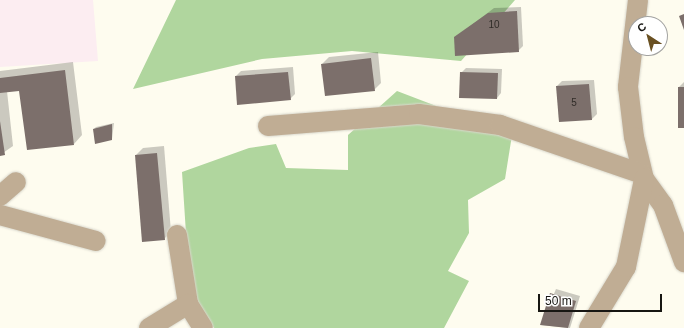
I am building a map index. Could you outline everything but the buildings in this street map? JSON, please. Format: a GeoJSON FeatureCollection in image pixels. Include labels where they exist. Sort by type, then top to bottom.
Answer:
{"type":"FeatureCollection","features":[{"type":"Feature","properties":{"kind":"street"},"geometry":{"type":"LineString","coordinates":[[589,328],[626,267],[643,177],[628,87],[638,0]]}},
{"type":"Feature","properties":{"kind":"street"},"geometry":{"type":"LineString","coordinates":[[268,126],[419,114],[500,125],[643,177],[663,206],[684,262]]}},
{"type":"Feature","properties":{"kind":"street"},"geometry":{"type":"LineString","coordinates":[[0,196],[16,182]]}},
{"type":"Feature","properties":{"kind":"street"},"geometry":{"type":"LineString","coordinates":[[0,215],[96,241]]}},
{"type":"Feature","properties":{"kind":"street"},"geometry":{"type":"LineString","coordinates":[[177,235],[188,304],[203,328]]}},
{"type":"Feature","properties":{"kind":"street"},"geometry":{"type":"LineString","coordinates":[[149,328],[188,304]]}},
{"type":"Feature","properties":{"kind":"shaded area"},"geometry":{"type":"Polygon","coordinates":[[[0,0],[93,0],[98,61],[0,67],[0,0]]]}},
{"type":"Feature","properties":{"kind":"green space"},"geometry":{"type":"Polygon","coordinates":[[[176,0],[515,0],[461,61],[352,51],[262,59],[133,89],[176,0]]]}},
{"type":"Feature","properties":{"kind":"green space"},"geometry":{"type":"Polygon","coordinates":[[[397,91],[512,135],[505,179],[468,200],[469,233],[448,271],[469,281],[444,328],[214,328],[190,295],[182,172],[249,148],[276,144],[286,168],[348,170],[348,135],[397,91]]]}}]}
